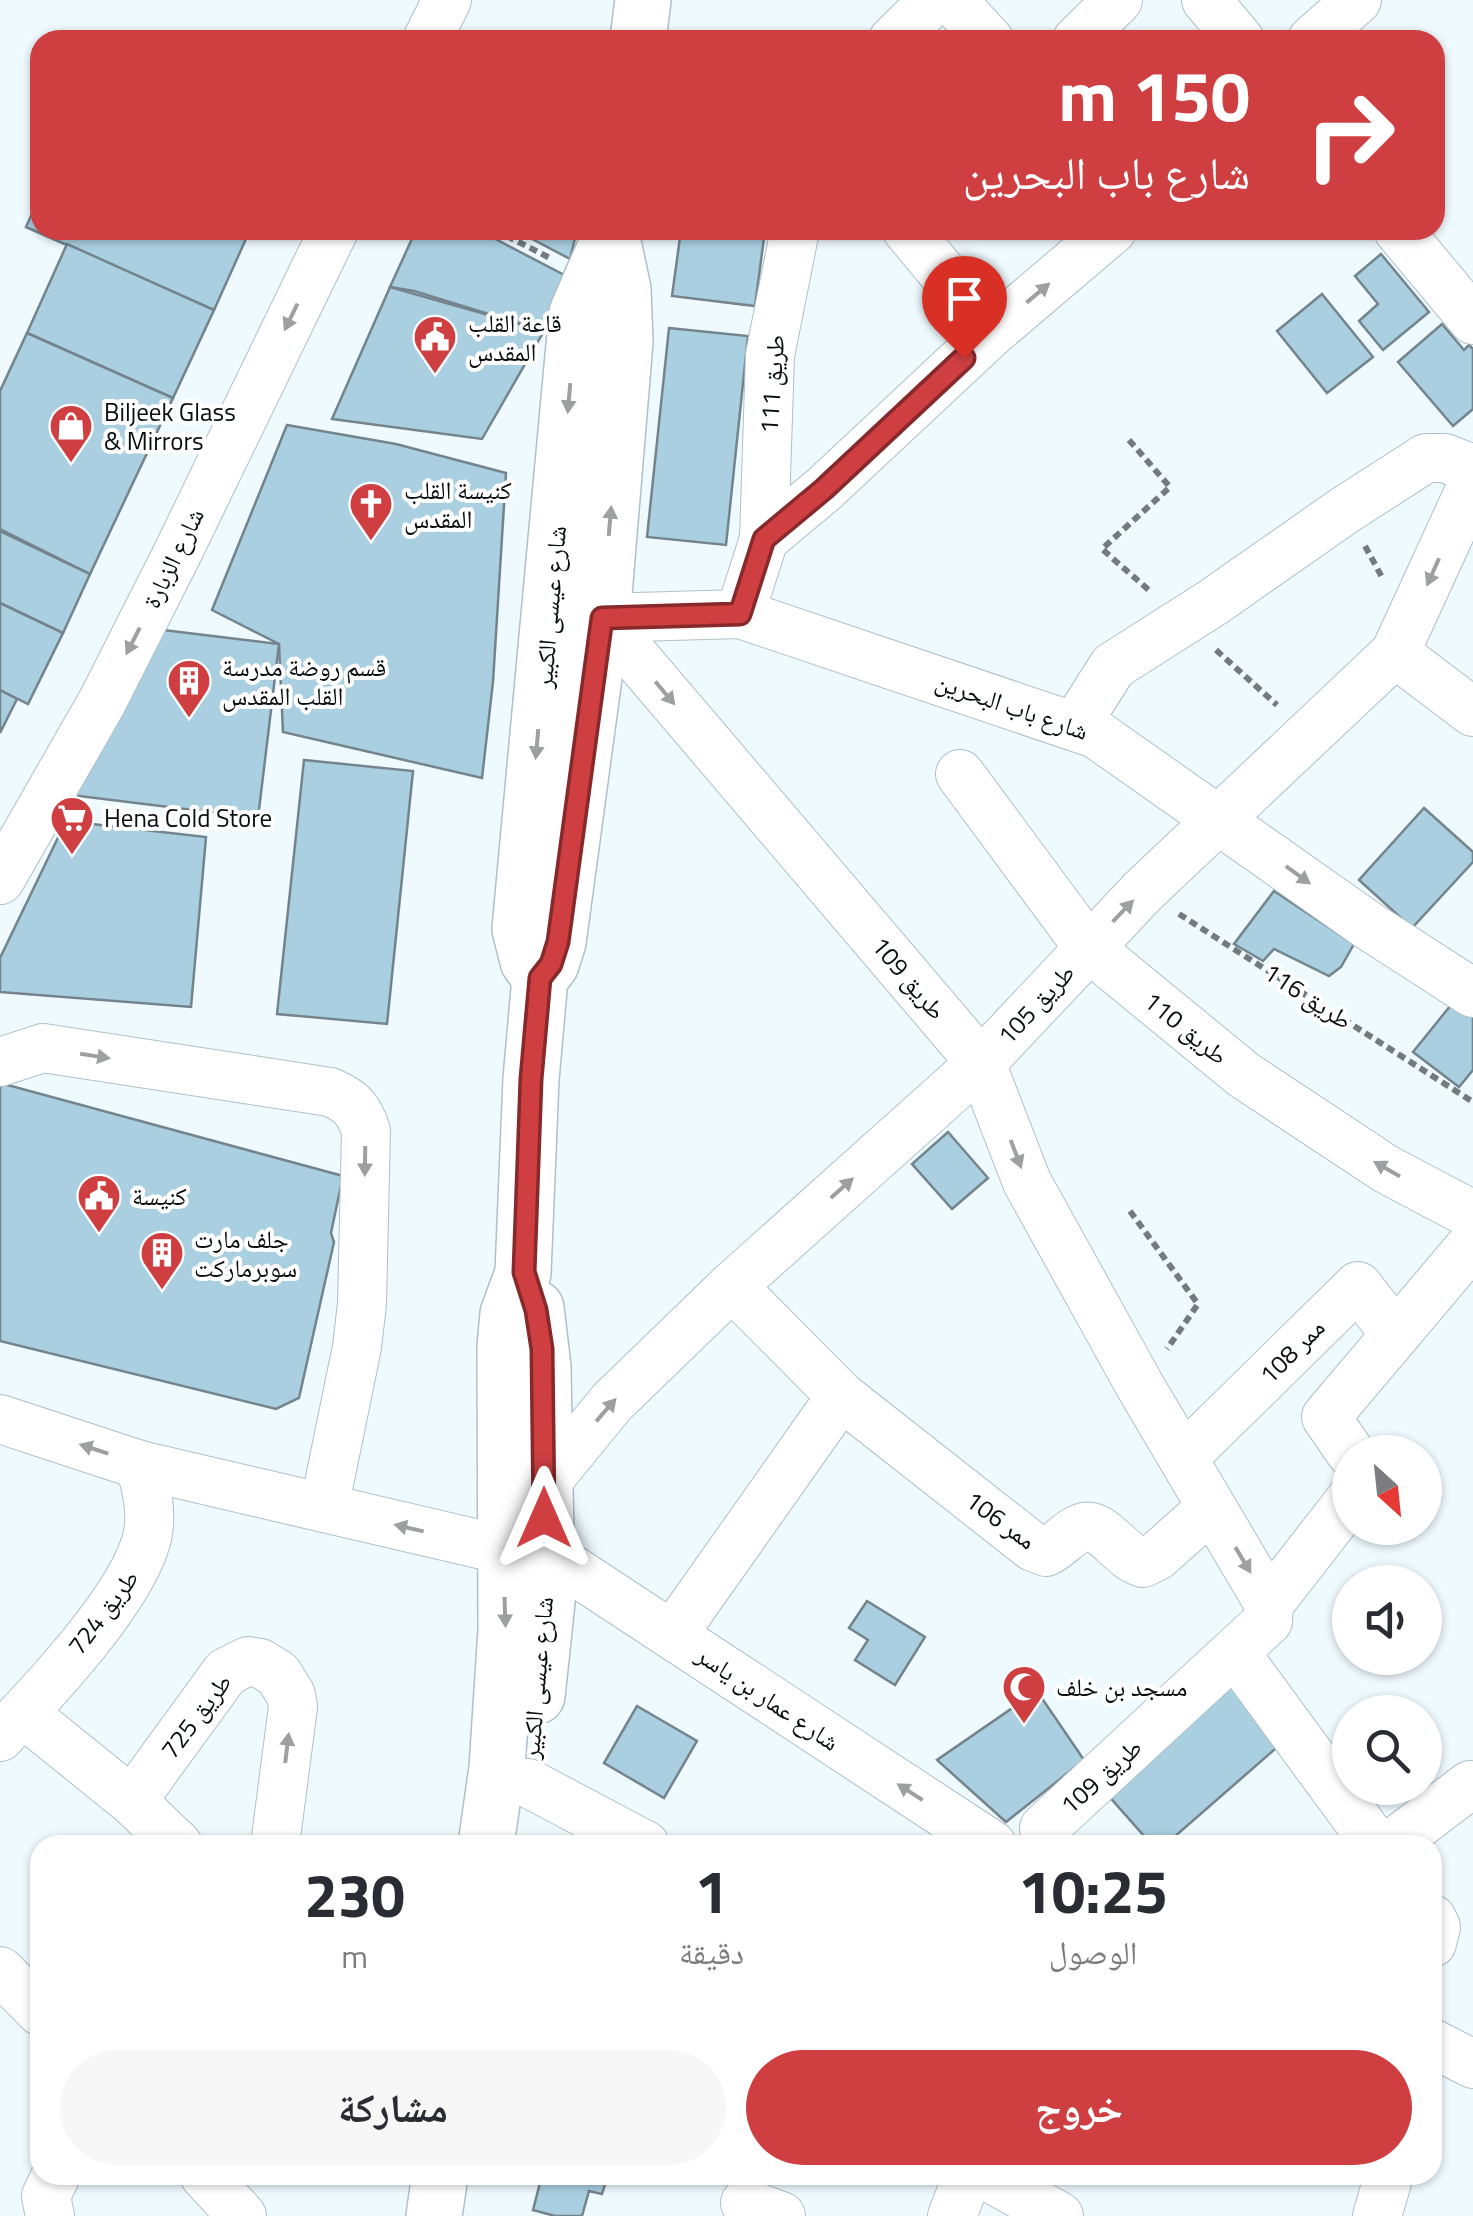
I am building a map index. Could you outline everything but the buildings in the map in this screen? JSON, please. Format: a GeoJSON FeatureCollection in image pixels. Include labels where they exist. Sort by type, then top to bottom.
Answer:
{"type":"FeatureCollection","features":[{"type":"Feature","properties":{"kind":"main road"},"geometry":{"type":"LineString","coordinates":[[639,30],[643,0]]}},
{"type":"Feature","properties":{"kind":"main road","name":"شارع عيسى الكبير"},"geometry":{"type":"LineString","coordinates":[[521,1835],[546,1602],[524,1551],[505,1347],[508,1314],[524,1272],[531,1079],[540,978],[551,964],[558,942],[576,615],[625,330],[623,290],[605,249]]}},
{"type":"Feature","properties":{"kind":"main road","name":"شارع عيسى الكبير"},"geometry":{"type":"LineString","coordinates":[[487,1835],[497,1768],[506,1630],[544,1485],[542,1349],[536,1310],[524,1272]]}},
{"type":"Feature","properties":{"kind":"main road"},"geometry":{"type":"LineString","coordinates":[[434,2216],[439,2185]]}},
{"type":"Feature","properties":{"kind":"main road"},"geometry":{"type":"LineString","coordinates":[[472,2216],[477,2185]]}},
{"type":"Feature","properties":{"kind":"street"},"geometry":{"type":"LineString","coordinates":[[432,30],[447,0]]}},
{"type":"Feature","properties":{"kind":"street"},"geometry":{"type":"LineString","coordinates":[[903,30],[934,0]]}},
{"type":"Feature","properties":{"kind":"street"},"geometry":{"type":"LineString","coordinates":[[952,0],[980,30]]}},
{"type":"Feature","properties":{"kind":"street"},"geometry":{"type":"LineString","coordinates":[[1087,30],[1118,0]]}},
{"type":"Feature","properties":{"kind":"street"},"geometry":{"type":"LineString","coordinates":[[1206,0],[1232,30]]}},
{"type":"Feature","properties":{"kind":"street"},"geometry":{"type":"LineString","coordinates":[[1323,30],[1357,0]]}},
{"type":"Feature","properties":{"kind":"street","name":"شارع الزبارة"},"geometry":{"type":"LineString","coordinates":[[0,880],[110,685],[329,240]]}},
{"type":"Feature","properties":{"kind":"street","name":"طريق 111"},"geometry":{"type":"LineString","coordinates":[[740,614],[764,539],[770,355],[793,240]]}},
{"type":"Feature","properties":{"kind":"street"},"geometry":{"type":"LineString","coordinates":[[916,240],[992,332]]}},
{"type":"Feature","properties":{"kind":"street"},"geometry":{"type":"LineString","coordinates":[[764,539],[824,489],[992,332],[1100,240]]}},
{"type":"Feature","properties":{"kind":"street"},"geometry":{"type":"LineString","coordinates":[[1406,240],[1473,320]]}},
{"type":"Feature","properties":{"kind":"street"},"geometry":{"type":"LineString","coordinates":[[1075,726],[1114,666],[1345,510],[1426,458],[1445,458],[1473,469]]}},
{"type":"Feature","properties":{"kind":"street","name":"طريق 105"},"geometry":{"type":"LineString","coordinates":[[544,1485],[612,1402],[732,1286],[981,1063],[1142,891],[1402,639],[1473,483]]}},
{"type":"Feature","properties":{"kind":"street","name":"شارع باب البحرين"},"geometry":{"type":"LineString","coordinates":[[576,615],[740,614],[1096,734],[1370,926],[1473,993]]}},
{"type":"Feature","properties":{"kind":"street","name":"طريق 109"},"geometry":{"type":"LineString","coordinates":[[576,615],[981,1063],[1027,1182],[1140,1386],[1269,1604],[1268,1622],[1052,1835]]}},
{"type":"Feature","properties":{"kind":"street"},"geometry":{"type":"LineString","coordinates":[[1402,639],[1473,712]]}},
{"type":"Feature","properties":{"kind":"street","name":"طريق 110"},"geometry":{"type":"LineString","coordinates":[[960,774],[1088,947],[1244,1075],[1386,1170],[1473,1215]]}},
{"type":"Feature","properties":{"kind":"street"},"geometry":{"type":"LineString","coordinates":[[0,1062],[43,1048],[330,1092],[359,1110],[366,1131],[362,1304],[324,1508]]}},
{"type":"Feature","properties":{"kind":"street"},"geometry":{"type":"LineString","coordinates":[[1338,1435],[1326,1417],[1473,1242]]}},
{"type":"Feature","properties":{"kind":"street","name":"ممر 106"},"geometry":{"type":"LineString","coordinates":[[732,1286],[841,1396],[1033,1547],[1046,1552],[1078,1529],[1089,1526],[1099,1528],[1130,1559],[1144,1563],[1211,1508]]}},
{"type":"Feature","properties":{"kind":"street","name":"ممر 108"},"geometry":{"type":"LineString","coordinates":[[1182,1458],[1358,1286],[1395,1334]]}},
{"type":"Feature","properties":{"kind":"street"},"geometry":{"type":"LineString","coordinates":[[674,1634],[841,1396]]}},
{"type":"Feature","properties":{"kind":"street","name":"شارع عمار بن ياسر"},"geometry":{"type":"LineString","coordinates":[[0,1419],[140,1464],[524,1551],[674,1634],[976,1835]]}},
{"type":"Feature","properties":{"kind":"street","name":"طريق 724"},"geometry":{"type":"LineString","coordinates":[[12,1725],[124,1591],[140,1560],[148,1531],[149,1501],[140,1464]]}},
{"type":"Feature","properties":{"kind":"street"},"geometry":{"type":"LineString","coordinates":[[1269,1604],[1332,1523]]}},
{"type":"Feature","properties":{"kind":"street"},"geometry":{"type":"LineString","coordinates":[[1236,1654],[1369,1835]]}},
{"type":"Feature","properties":{"kind":"street","name":"طريق 725"},"geometry":{"type":"LineString","coordinates":[[132,1801],[226,1672],[248,1662],[260,1663],[285,1683],[292,1707],[276,1835]]}},
{"type":"Feature","properties":{"kind":"street"},"geometry":{"type":"LineString","coordinates":[[12,1725],[132,1801],[168,1835]]}},
{"type":"Feature","properties":{"kind":"street"},"geometry":{"type":"LineString","coordinates":[[528,1782],[627,1835]]}},
{"type":"Feature","properties":{"kind":"street"},"geometry":{"type":"LineString","coordinates":[[1404,1835],[1470,1786]]}},
{"type":"Feature","properties":{"kind":"street"},"geometry":{"type":"LineString","coordinates":[[0,1970],[30,2001]]}},
{"type":"Feature","properties":{"kind":"street"},"geometry":{"type":"LineString","coordinates":[[1442,2049],[1473,2064]]}},
{"type":"Feature","properties":{"kind":"street"},"geometry":{"type":"LineString","coordinates":[[50,2216],[46,2196],[51,2185]]}},
{"type":"Feature","properties":{"kind":"street"},"geometry":{"type":"LineString","coordinates":[[952,2216],[964,2185]]}},
{"type":"Feature","properties":{"kind":"street"},"geometry":{"type":"LineString","coordinates":[[1003,2185],[1059,2216]]}},
{"type":"Feature","properties":{"kind":"street"},"geometry":{"type":"LineString","coordinates":[[1377,2216],[1387,2185]]}},
{"type":"Feature","properties":{"kind":"path"},"geometry":{"type":"LineString","coordinates":[[553,240],[605,249]]}},
{"type":"Feature","properties":{"kind":"path"},"geometry":{"type":"LineString","coordinates":[[1345,510],[1402,639]]}},
{"type":"Feature","properties":{"kind":"path","name":"طريق 116"},"geometry":{"type":"LineString","coordinates":[[1142,891],[1473,1102]]}},
{"type":"Feature","properties":{"kind":"path"},"geometry":{"type":"LineString","coordinates":[[1130,1211],[1198,1304],[1140,1386]]}},
{"type":"Feature","properties":{"kind":"place","name":"قاعة القلب المقدس"},"geometry":{"type":"Point","coordinates":[435,375]}},
{"type":"Feature","properties":{"kind":"place","name":"Biljeek Glass & Mirrors"},"geometry":{"type":"Point","coordinates":[71,464]}},
{"type":"Feature","properties":{"kind":"place","name":"كنيسة القلب المقدس"},"geometry":{"type":"Point","coordinates":[371,542]}},
{"type":"Feature","properties":{"kind":"place","name":"قسم روضة مدرسة القلب المقدس"},"geometry":{"type":"Point","coordinates":[189,719]}},
{"type":"Feature","properties":{"kind":"place","name":"Hena Cold Store"},"geometry":{"type":"Point","coordinates":[72,856]}},
{"type":"Feature","properties":{"kind":"place","name":"كنيسة"},"geometry":{"type":"Point","coordinates":[99,1234]}},
{"type":"Feature","properties":{"kind":"place","name":"جلف مارت سوبرماركت"},"geometry":{"type":"Point","coordinates":[162,1291]}},
{"type":"Feature","properties":{"kind":"place","name":"مسجد بن خلف"},"geometry":{"type":"Point","coordinates":[1024,1725]}},
{"type":"Feature","properties":{"kind":"route"},"geometry":{"type":"LineString","coordinates":[[544,1518],[542,1349],[536,1310],[524,1272],[531,1079],[540,978],[551,964],[558,942],[602,618],[740,614],[764,539],[824,489],[964,358]]}}]}
